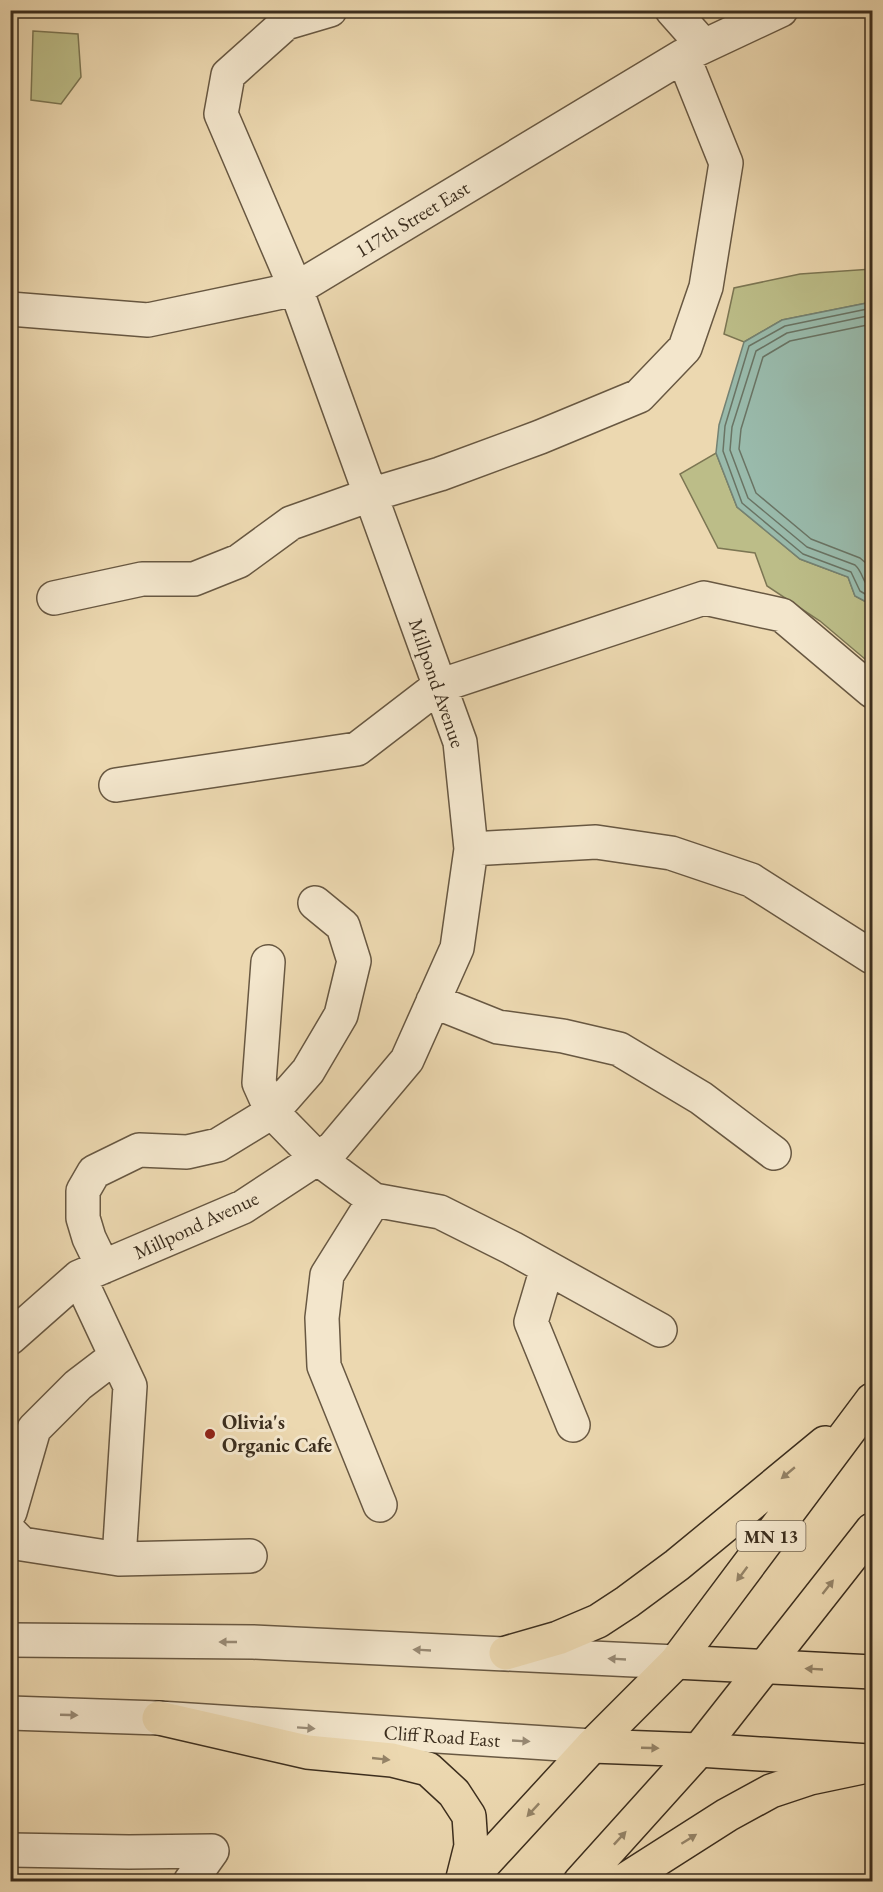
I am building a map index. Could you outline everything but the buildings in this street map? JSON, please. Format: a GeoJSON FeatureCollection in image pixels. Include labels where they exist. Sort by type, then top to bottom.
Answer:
{"type":"FeatureCollection","features":[{"type":"Feature","properties":{"kind":"main road"},"geometry":{"type":"LineString","coordinates":[[506,1653],[558,1638],[597,1621],[627,1602],[677,1565],[869,1404]]}},
{"type":"Feature","properties":{"kind":"main road","name":"MN 13"},"geometry":{"type":"LineString","coordinates":[[465,1881],[592,1746],[676,1662],[869,1404]]}},
{"type":"Feature","properties":{"kind":"main road"},"geometry":{"type":"LineString","coordinates":[[580,1881],[699,1750],[873,1530]]}},
{"type":"Feature","properties":{"kind":"main road"},"geometry":{"type":"LineString","coordinates":[[676,1662],[873,1672]]}},
{"type":"Feature","properties":{"kind":"main road"},"geometry":{"type":"LineString","coordinates":[[159,1718],[307,1752],[392,1760],[428,1769],[454,1792],[469,1816],[471,1846],[465,1881]]}},
{"type":"Feature","properties":{"kind":"main road","name":"Cliff Road East"},"geometry":{"type":"LineString","coordinates":[[592,1746],[699,1750],[873,1763]]}},
{"type":"Feature","properties":{"kind":"main road"},"geometry":{"type":"LineString","coordinates":[[622,1881],[727,1815],[771,1791],[810,1778],[873,1763]]}},
{"type":"Feature","properties":{"kind":"street"},"geometry":{"type":"LineString","coordinates":[[282,17],[330,10]]}},
{"type":"Feature","properties":{"kind":"street"},"geometry":{"type":"LineString","coordinates":[[54,598],[142,579],[194,579],[239,561],[291,523],[370,495],[440,474],[540,437],[639,396],[685,348],[706,287],[726,163],[694,51],[672,10]]}},
{"type":"Feature","properties":{"kind":"street","name":"117th Street East"},"geometry":{"type":"LineString","coordinates":[[10,309],[147,320],[296,289],[694,51],[781,10]]}},
{"type":"Feature","properties":{"kind":"street","name":"Millpond Avenue"},"geometry":{"type":"LineString","coordinates":[[10,1338],[91,1272],[243,1208],[333,1148],[407,1060],[457,948],[471,849],[460,742],[296,289],[221,114],[228,75],[282,17]]}},
{"type":"Feature","properties":{"kind":"street"},"geometry":{"type":"LineString","coordinates":[[116,785],[357,750],[440,686],[704,598],[782,615],[873,691]]}},
{"type":"Feature","properties":{"kind":"street"},"geometry":{"type":"LineString","coordinates":[[471,849],[596,842],[671,853],[751,880],[873,957]]}},
{"type":"Feature","properties":{"kind":"street"},"geometry":{"type":"LineString","coordinates":[[119,1558],[130,1386],[116,1356],[91,1272],[89,1238],[83,1218],[83,1191],[94,1172],[139,1150],[187,1152],[218,1145],[272,1112],[308,1071],[341,1015],[354,961],[343,926],[315,903]]}},
{"type":"Feature","properties":{"kind":"street"},"geometry":{"type":"LineString","coordinates":[[268,962],[259,1083],[272,1112],[317,1158],[374,1200],[440,1212],[660,1330]]}},
{"type":"Feature","properties":{"kind":"street"},"geometry":{"type":"LineString","coordinates":[[433,1001],[498,1027],[563,1036],[618,1049],[701,1098],[774,1153]]}},
{"type":"Feature","properties":{"kind":"street"},"geometry":{"type":"LineString","coordinates":[[374,1200],[327,1275],[322,1318],[324,1366],[380,1505]]}},
{"type":"Feature","properties":{"kind":"street"},"geometry":{"type":"LineString","coordinates":[[547,1268],[531,1322],[573,1425]]}},
{"type":"Feature","properties":{"kind":"street"},"geometry":{"type":"LineString","coordinates":[[10,1512],[34,1429],[78,1385],[116,1356]]}},
{"type":"Feature","properties":{"kind":"street"},"geometry":{"type":"LineString","coordinates":[[10,1532],[22,1544],[119,1558],[250,1556]]}},
{"type":"Feature","properties":{"kind":"street"},"geometry":{"type":"LineString","coordinates":[[10,1640],[253,1642],[676,1662]]}},
{"type":"Feature","properties":{"kind":"street","name":"Cliff Road East"},"geometry":{"type":"LineString","coordinates":[[10,1713],[159,1718],[592,1746]]}},
{"type":"Feature","properties":{"kind":"street"},"geometry":{"type":"LineString","coordinates":[[10,1850],[212,1851],[190,1881]]}},
{"type":"Feature","properties":{"kind":"green space"},"geometry":{"type":"Polygon","coordinates":[[[33,31],[78,34],[81,77],[61,104],[31,100],[33,31]]]}},
{"type":"Feature","properties":{"kind":"green space"},"geometry":{"type":"Polygon","coordinates":[[[872,269],[872,302],[782,320],[744,342],[724,334],[734,288],[800,274],[872,269]]]}},
{"type":"Feature","properties":{"kind":"green space"},"geometry":{"type":"Polygon","coordinates":[[[716,453],[737,507],[800,559],[848,577],[855,596],[872,605],[872,665],[820,621],[767,586],[755,553],[718,548],[680,474],[716,453]]]}},
{"type":"Feature","properties":{"kind":"water"},"geometry":{"type":"Polygon","coordinates":[[[872,302],[872,605],[855,596],[848,577],[800,559],[737,507],[716,453],[719,425],[744,342],[782,320],[872,302]]]}},
{"type":"Feature","properties":{"kind":"place","name":"Olivia's Organic Cafe"},"geometry":{"type":"Point","coordinates":[210,1434]}}]}
